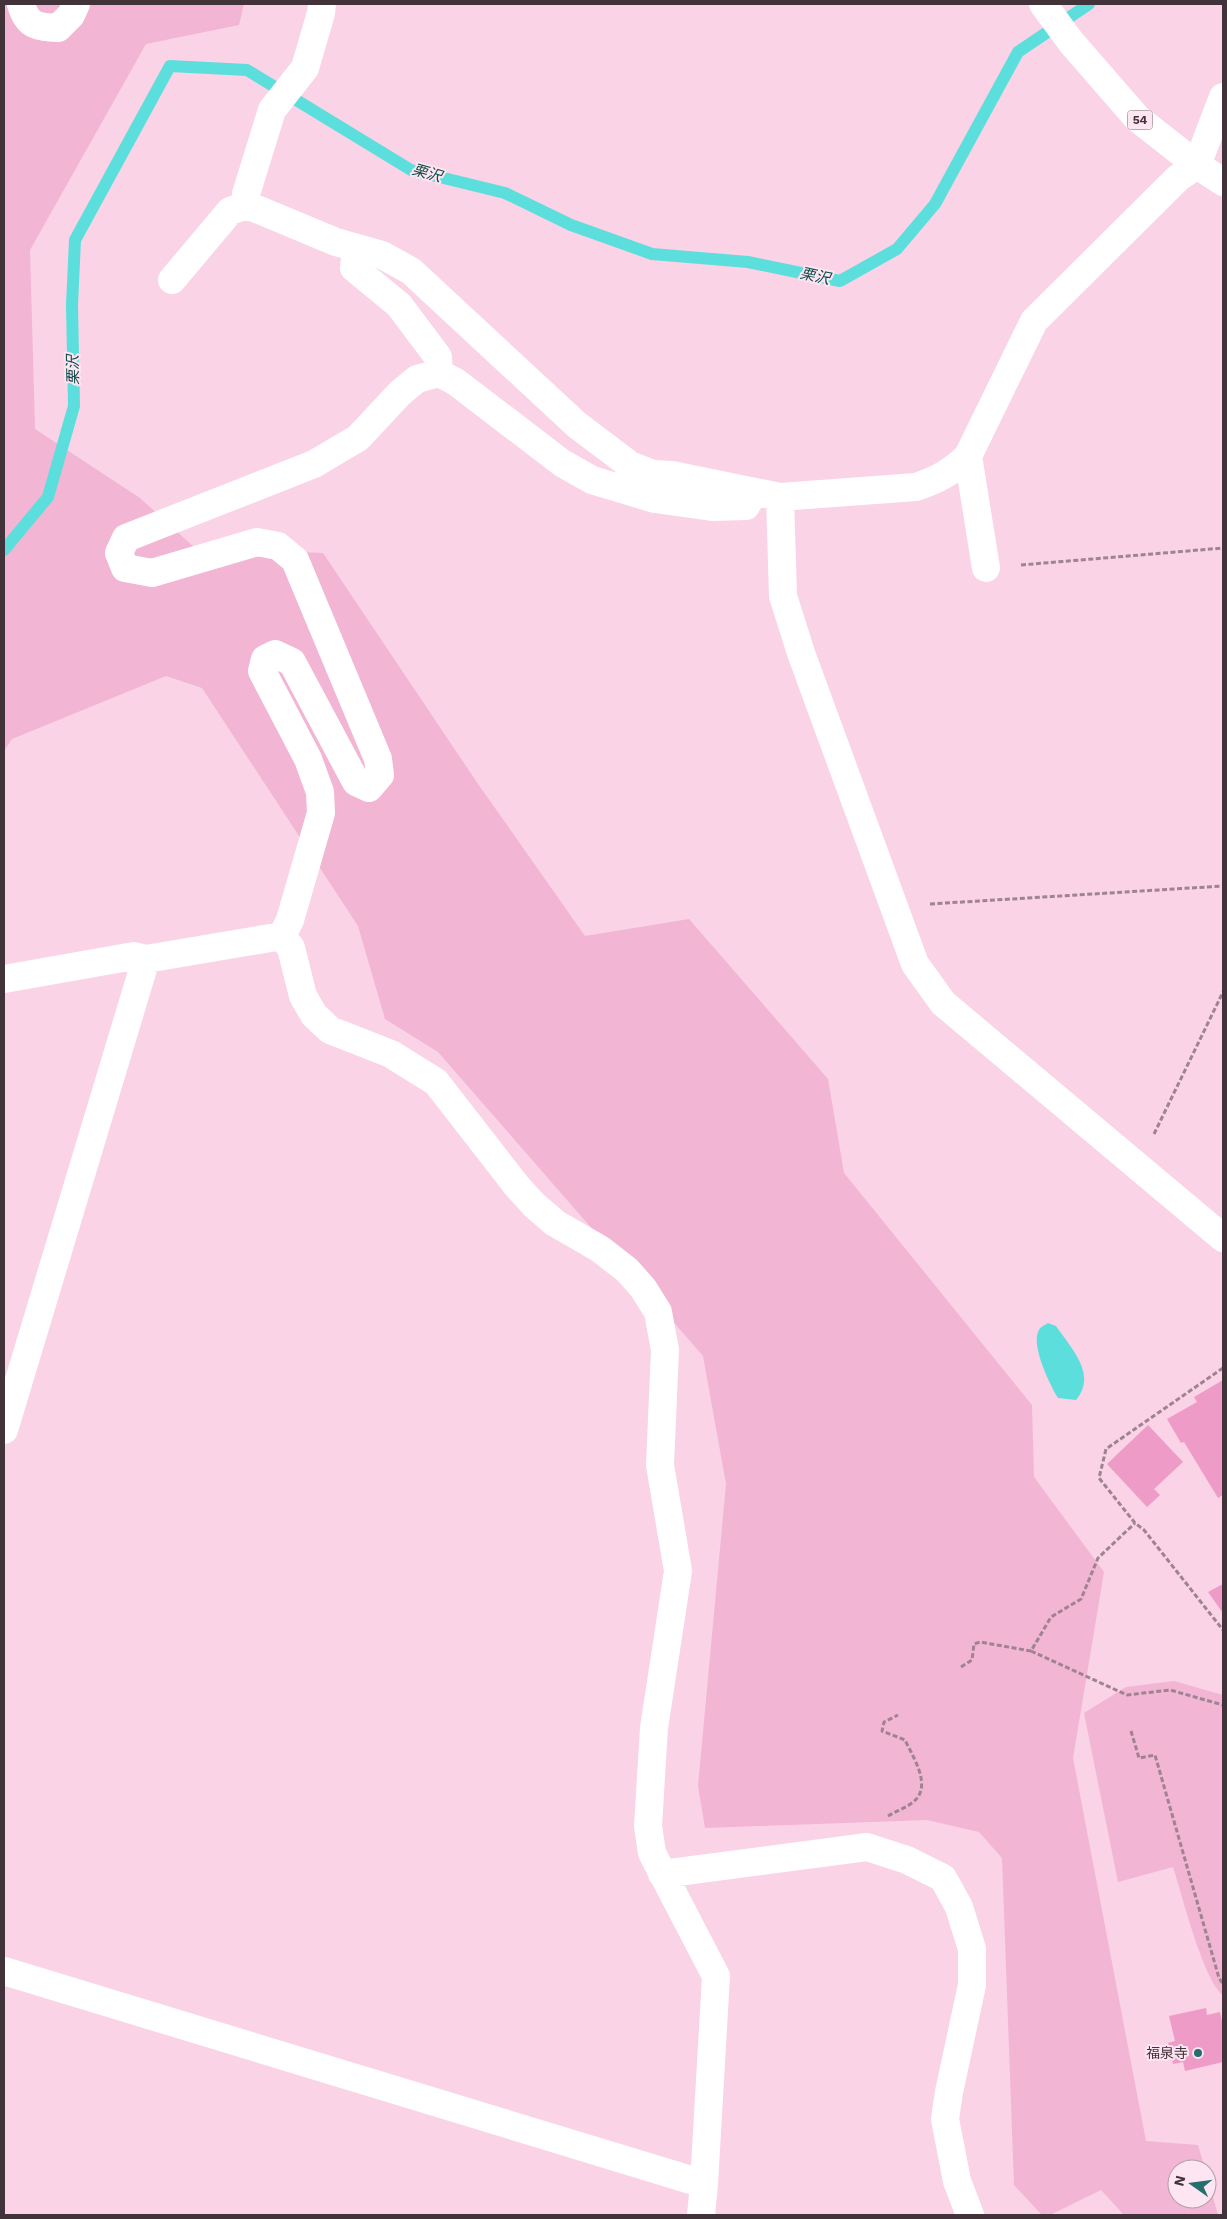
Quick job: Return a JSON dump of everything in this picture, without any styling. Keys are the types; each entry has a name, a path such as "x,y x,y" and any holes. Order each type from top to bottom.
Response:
{"street":[{"path":"21,4 24,16 38,27 58,28 71,15 76,4"},
{"path":"247,205 246,194 272,110 305,68 322,12 322,4"},
{"name":"54","path":"1042,4 1070,42 1137,118 1197,165 1223,182"},
{"path":"172,280 230,211 247,205 336,242 382,255 411,272 577,425 630,465 653,474 672,475 780,497 916,487 933,482 952,471 968,456 1034,321 1178,178 1197,165 1223,97"},
{"path":"356,248 354,268 399,306 438,357 439,373"},
{"path":"282,936 290,920 322,813 320,792 308,759 262,671 265,659 276,654 292,662 356,782 369,788 380,776 378,759 295,560 278,546 257,542 152,573 125,568 119,553 126,538 314,464 358,438 400,393 417,379 439,373 456,382 562,463 592,480 655,499 712,507 746,506 754,492"},
{"path":"968,456 986,568"},
{"path":"780,497 783,596 801,653 915,964 943,1003 1223,1238"},
{"path":"4,979 134,956 146,959 282,936"},
{"path":"282,936 291,948 303,996 314,1015 330,1030 391,1054 436,1082 516,1185 534,1205 555,1222 600,1249 627,1270 643,1288 658,1312 665,1350 660,1465 678,1571 654,1728 648,1826 652,1853 716,1976 701,2215"},
{"path":"4,1430 146,959"},
{"path":"662,1874 867,1847 907,1860 943,1878 958,1907 972,1949 972,1984 949,2092 946,2119 958,2181 970,2215"},
{"path":"4,1971 704,2184"}],"path":[{"path":"986,568 1223,548"},
{"path":"894,906 1223,886"},
{"path":"1138,1166 1223,992"},
{"path":"1223,1368 1106,1448 1099,1478 1135,1523 1144,1530 1223,1630"},
{"path":"1031,1651 1051,1618 1081,1599 1098,1558 1135,1523"},
{"path":"961,1667 972,1660 974,1644 980,1642 1031,1651 1127,1695 1170,1690 1223,1704"},
{"path":"882,1819 914,1802 921,1789 921,1777 905,1740 882,1731 884,1722 898,1715"},
{"path":"1131,1730 1139,1758 1155,1755 1219,1978 1223,1984"}],"shaded area":[{"path":"4,4 244,4 239,25 146,44 30,250 35,429 140,498 195,548 323,553 476,781 585,936 689,919 828,1079 844,1173 1032,1405 1034,1477 1104,1572 1073,1758 1146,2141 1198,2145 1202,2159 1167,2159 1167,2209 1216,2209 1218,2215 1124,2215 1101,2190 1050,2215 1042,2215 1014,2185 1002,1858 979,1832 927,1820 705,1828 698,1786 726,1484 703,1356 438,1052 385,1019 358,926 202,688 166,676 12,739 4,751"},
{"path":"1174,1681 1223,1695 1223,1995 1215,1986 1201,1955 1173,1867 1118,1882 1084,1713 1126,1687"}],"water":[{"path":"1048,1323 1056,1326 1080,1362 1084,1381 1082,1391 1076,1400 1058,1398 1042,1364 1037,1345 1037,1336 1041,1327"}],"building":[{"path":"1223,1380 1223,1495 1218,1498 1184,1442 1181,1443 1167,1419 1197,1402 1194,1397"},
{"path":"1148,1425 1183,1462 1154,1489 1160,1495 1147,1507 1107,1464"},
{"path":"1223,1584 1223,1613 1208,1592"},
{"path":"1206,2008 1207,2015 1220,2012 1223,2026 1223,2062 1185,2071 1183,2062 1173,2064 1168,2043 1175,2041 1169,2016"}],"waterway":[{"name":"栗沢","path":"4,550 48,497 74,406 72,305 75,240 170,66 247,70 411,170 505,193 571,225 652,254 748,262 840,281 897,249 935,204 1018,52 1089,4"}],"place":[{"name":"福泉寺","path":"1198,2053"}]}
